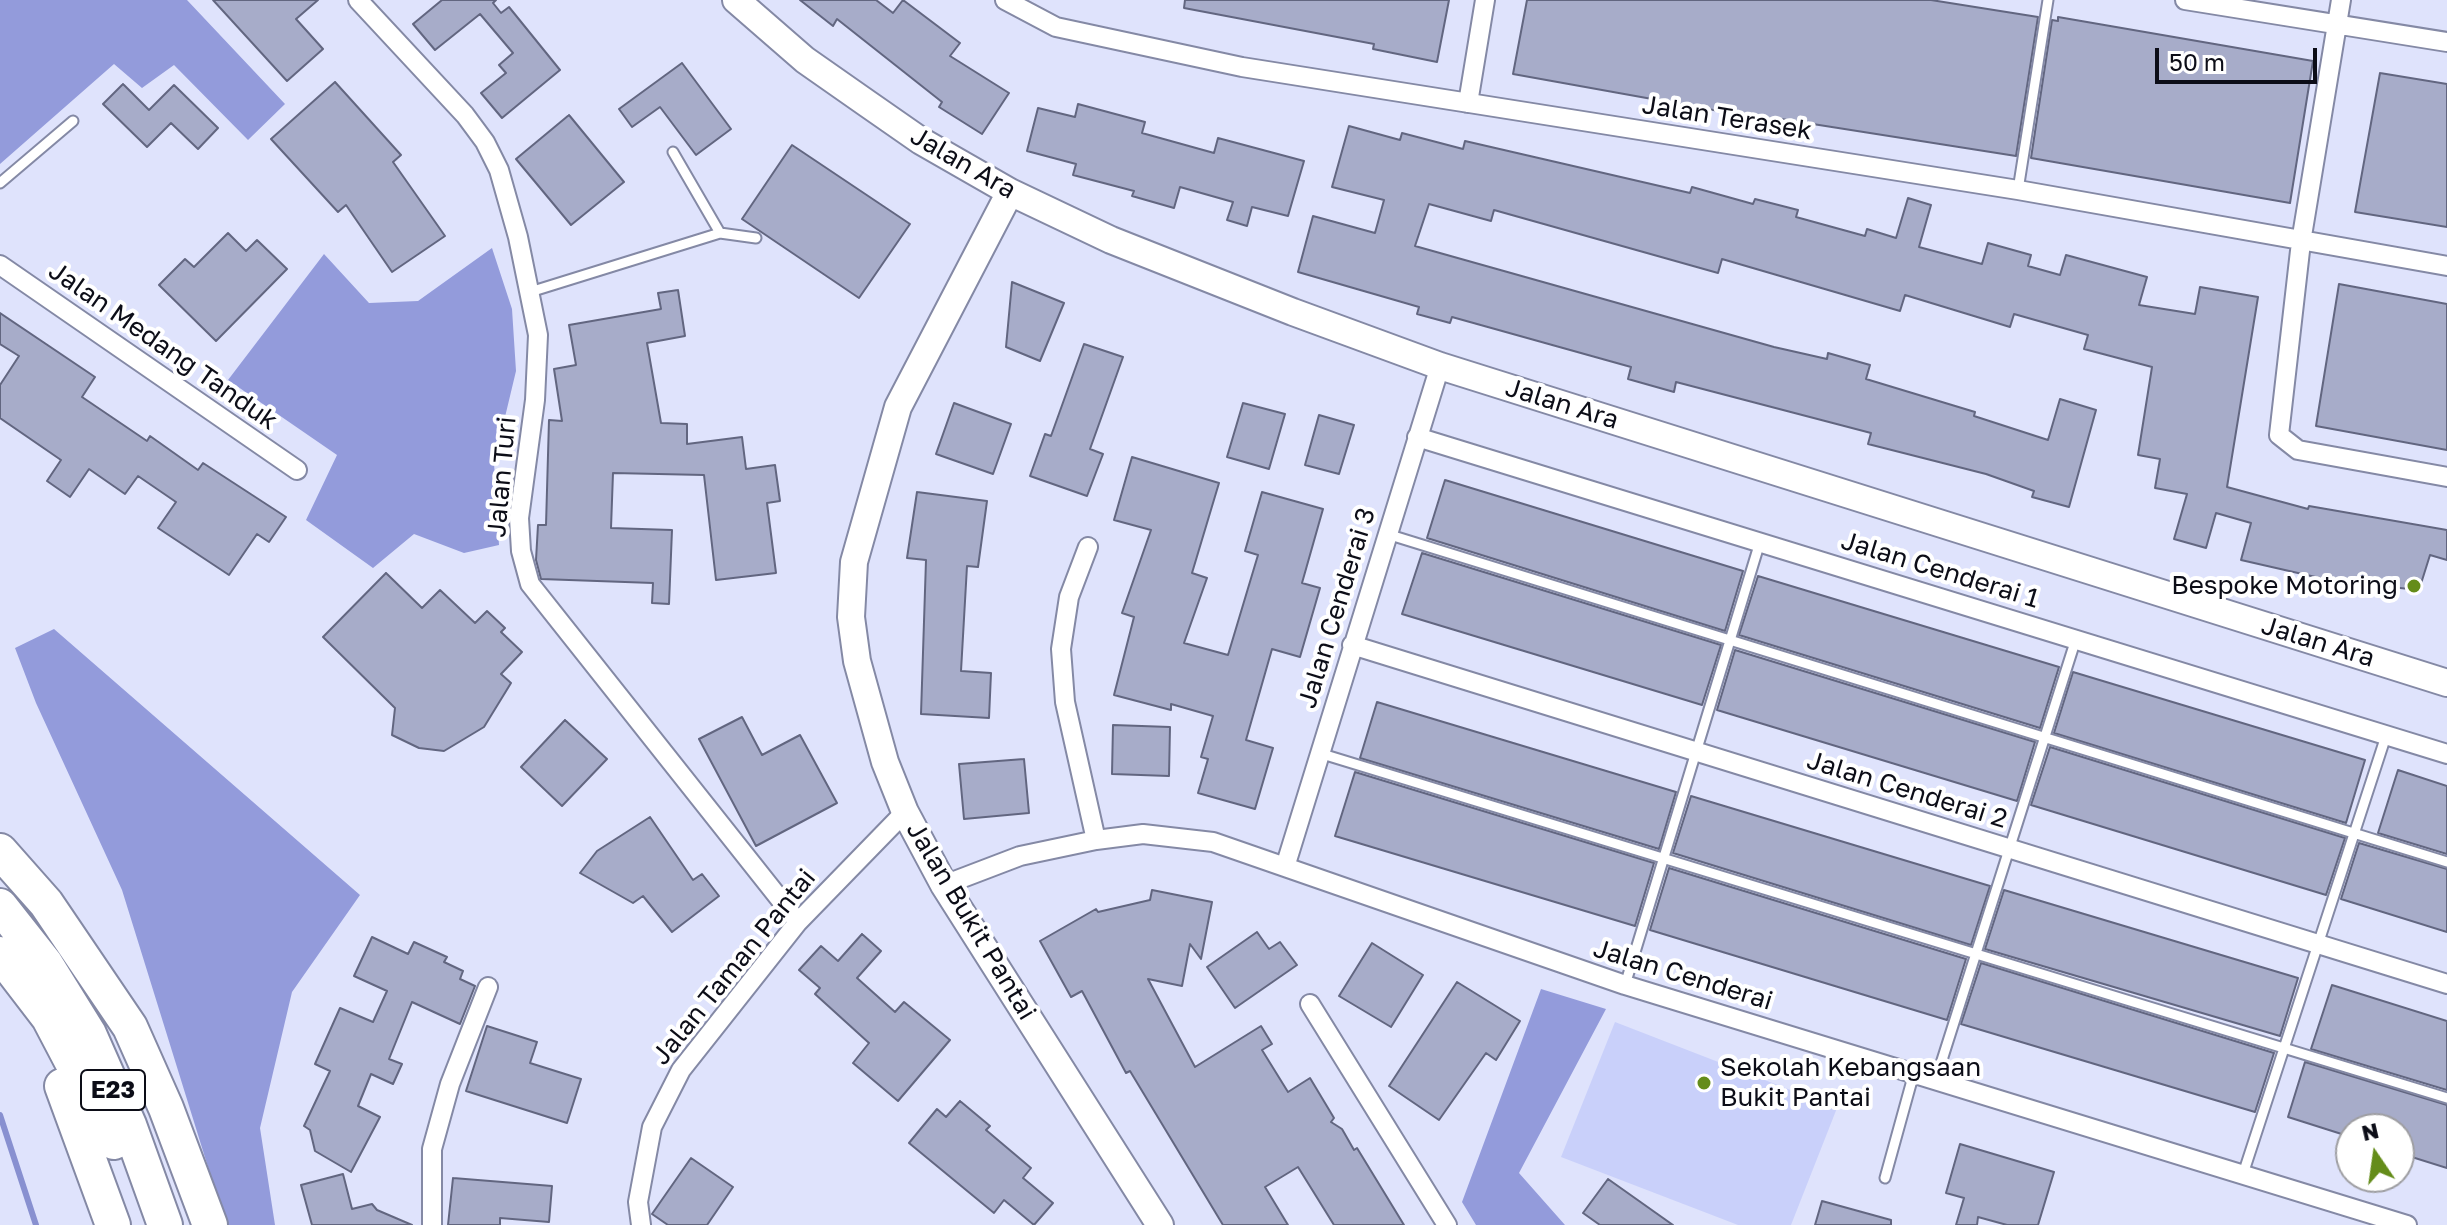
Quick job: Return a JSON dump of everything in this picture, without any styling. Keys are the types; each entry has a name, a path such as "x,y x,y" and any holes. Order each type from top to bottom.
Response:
{"highway":[{"name":"E23","path":"0,851 46,903 130,1027 166,1108 210,1225"},
{"name":"E23","path":"0,906 45,963 89,1034 129,1125 165,1225"},
{"name":"E23","path":"0,954 49,1018 121,1155 143,1225"},
{"name":"E23","path":"0,965 41,1034 92,1160 113,1225"}],"street":[{"name":"Jalan Turi","path":"358,0 465,115 485,142 499,170 538,335 535,400 519,518 521,551 530,584 798,922"},
{"name":"Jalan Ara","path":"736,0 805,60 921,141 1010,192 1111,240 1440,366 2447,683"},
{"name":"Jalan Terasek","path":"1005,0 1056,27 1242,67 2018,190 2447,266"},
{"path":"1468,103 1485,0"},
{"path":"2185,0 2447,42"},
{"path":"2341,0 2301,242 2279,435 2298,450 2447,477"},
{"name":"Jalan Bukit Pantai","path":"1010,192 898,407 854,562 851,617 857,661 868,710 905,812 944,885 1160,1225"},
{"name":"Jalan Medang Tanduk","path":"0,265 297,470"},
{"name":"Jalan Cenderai 3","path":"1285,867 1440,366"},
{"name":"Jalan Cenderai 1","path":"1417,437 2447,754"},
{"path":"1088,547 1069,597 1061,649 1067,715 1096,840"},
{"name":"Jalan Cenderai 2","path":"1352,645 2447,984"},
{"name":"Jalan Taman Pantai","path":"641,1225 638,1202 642,1170 652,1127 669,1089 798,922 905,812"},
{"name":"Jalan Cenderai","path":"944,885 1020,856 1096,840 1143,834 1213,842 1625,985 2407,1225"},
{"path":"432,1225 432,1149 450,1084 488,987"},
{"path":"1310,1004 1447,1225"}],"lane":[{"path":"2018,190 2048,0"},
{"path":"0,183 73,121"},
{"path":"673,152 720,233"},
{"path":"530,292 720,233 756,238"},
{"path":"1387,534 2447,862"},
{"path":"1625,985 1760,542"},
{"path":"1936,1079 2076,639"},
{"path":"2243,1174 2386,736"},
{"path":"1319,753 2447,1098"},
{"path":"1885,1178 1915,1073"}],"shaded area":[{"path":"0,0 187,0 285,104 248,140 174,65 142,88 114,64 0,164"},
{"path":"492,248 512,309 516,371 494,463 499,545 464,553 414,534 373,568 306,520 337,455 228,380 324,254 369,303 418,301"},
{"path":"54,629 360,895 292,992 260,1128 275,1225 226,1225 122,890 36,703 15,648"},
{"path":"1541,989 1606,1009 1519,1173 1565,1225 1476,1225 1462,1202"},
{"path":"1615,1022 1837,1108 1791,1225 1738,1225 1561,1157"}],"building":[{"path":"213,0 318,0 296,19 323,49 287,81"},
{"path":"442,0 496,0 493,3 501,13 509,7 560,70 502,118 481,93 506,73 499,65 513,53 480,14 435,50 413,24"},
{"path":"800,0 876,0 893,13 903,0 960,43 950,56 1009,93 982,134 939,107 942,102 837,19 833,26"},
{"path":"1185,0 1449,0 1437,62 1373,49 1374,44 1184,8"},
{"path":"1527,0 1931,0 2038,17 2016,156 1781,119 1780,122 1513,74"},
{"path":"2058,17 2313,61 2290,203 2031,158 2052,20 2058,21"},
{"path":"682,63 731,129 696,155 660,107 632,127 619,109"},
{"path":"2380,73 2447,84 2447,227 2355,212"},
{"path":"335,82 401,155 393,162 445,236 392,272 346,205 338,212 271,139"},
{"path":"123,84 149,110 174,85 218,128 198,149 171,123 147,147 103,104"},
{"path":"1078,104 1145,122 1142,133 1214,153 1218,138 1304,161 1288,216 1252,207 1247,226 1227,220 1233,202 1180,187 1174,208 1132,196 1134,191 1073,175 1076,164 1027,151 1038,108 1075,117"},
{"path":"569,115 624,182 571,225 516,159"},
{"path":"1349,126 1400,140 1402,133 1463,149 1465,141 1690,193 1692,187 1753,204 1755,199 1798,210 1796,217 1865,236 1867,229 1896,238 1908,198 1931,205 1919,247 1982,264 1988,243 2031,255 2028,266 2060,275 2066,255 2147,277 2139,305 2195,314 2200,287 2258,297 2227,487 2308,509 2309,506 2447,530 2447,560 2430,555 2419,590 2333,581 2241,560 2251,523 2216,513 2206,548 2174,539 2187,494 2155,488 2160,459 2138,455 2152,367 2084,349 2088,335 2014,314 2010,327 1905,295 1900,311 1722,259 1718,273 1494,210 1491,221 1429,204 1415,246 1774,347 1827,359 1828,353 1870,365 1866,379 1975,412 1974,416 2048,440 2060,399 2096,410 2069,507 2032,497 2034,491 1986,474 1868,444 1871,433 1676,382 1674,392 1628,379 1631,367 1452,317 1450,323 1417,314 1419,307 1298,272 1313,216 1375,233 1384,200 1332,187"},
{"path":"792,145 910,224 859,298 742,219"},
{"path":"228,233 246,251 257,240 287,269 216,341 159,285 185,259 194,267"},
{"path":"1012,282 1064,303 1040,361 1006,347"},
{"path":"2339,284 2447,304 2447,450 2316,426"},
{"path":"678,290 685,336 647,343 661,423 687,424 687,444 742,437 746,469 775,465 780,501 767,503 776,573 716,580 704,475 613,473 611,528 672,530 669,604 652,603 653,583 541,579 536,560 538,525 546,525 549,420 562,421 554,369 576,365 569,325 661,309 658,293"},
{"path":"0,313 95,377 82,397 147,441 150,436 198,470 203,463 286,517 269,542 257,534 229,575 158,528 176,502 138,476 125,494 89,469 70,497 47,481 61,460 0,418 0,385 19,356 0,344"},
{"path":"1084,344 1123,357 1090,449 1103,454 1087,496 1030,476 1045,434 1051,436"},
{"path":"954,403 1011,424 993,474 936,454"},
{"path":"1243,403 1285,414 1269,469 1227,457"},
{"path":"1319,415 1354,425 1339,474 1305,465"},
{"path":"1132,457 1219,483 1192,573 1207,578 1184,643 1228,655 1258,555 1245,551 1262,492 1323,509 1302,583 1320,588 1300,657 1272,649 1246,740 1273,748 1255,809 1198,793 1208,759 1201,757 1213,716 1171,704 1171,710 1114,695 1134,617 1122,613 1151,530 1114,520"},
{"path":"1445,480 1743,571 1725,631 1427,538"},
{"path":"917,492 987,501 978,567 967,566 961,671 991,673 989,718 921,714 926,560 907,558"},
{"path":"1422,553 1721,645 1702,705 1402,614"},
{"path":"386,573 422,608 440,590 475,623 487,611 505,628 501,632 522,652 501,674 511,683 484,727 444,751 419,748 392,735 395,708 323,637"},
{"path":"1758,576 2059,667 2040,728 1739,635"},
{"path":"1735,650 2035,742 2017,801 1717,710"},
{"path":"2073,672 2365,760 2346,823 2054,733"},
{"path":"1377,702 1676,792 1659,849 1360,758"},
{"path":"742,717 762,755 800,735 837,803 756,846 699,739"},
{"path":"565,720 607,759 562,806 521,767"},
{"path":"1113,725 1170,727 1169,776 1112,774"},
{"path":"2050,747 2345,838 2326,895 2031,805"},
{"path":"1024,759 1029,813 964,819 959,764"},
{"path":"2398,770 2447,786 2447,854 2378,833"},
{"path":"1355,772 1654,863 1635,926 1335,836"},
{"path":"1691,796 1990,886 1971,945 1673,853"},
{"path":"650,817 693,880 702,874 719,896 672,932 643,896 633,903 580,873 597,851"},
{"path":"2359,843 2447,869 2447,932 2341,899"},
{"path":"1669,868 1966,959 1947,1020 1650,930"},
{"path":"1152,890 1212,902 1201,959 1190,944 1182,986 1148,979 1195,1067 1261,1026 1272,1044 1262,1050 1288,1092 1310,1078 1334,1118 1331,1122 1342,1129 1354,1150 1357,1148 1404,1225 1334,1225 1298,1167 1265,1187 1288,1225 1223,1225 1130,1071 1126,1073 1082,991 1071,997 1040,941 1096,909 1098,912 1150,900"},
{"path":"2004,890 2298,978 2280,1036 1985,949"},
{"path":"1257,932 1269,949 1280,942 1297,965 1235,1008 1207,967"},
{"path":"862,934 881,951 857,978 895,1012 904,1002 950,1040 898,1101 853,1063 869,1043 815,994 820,988 799,970 821,946 838,961"},
{"path":"372,937 408,954 414,942 447,957 444,962 463,971 460,979 475,986 460,1024 412,1002 389,1059 402,1064 393,1084 371,1074 358,1106 380,1117 351,1172 315,1151 310,1130 304,1126 330,1071 315,1064 340,1008 373,1022 387,991 354,976"},
{"path":"1372,943 1423,975 1391,1027 1339,996"},
{"path":"1981,963 2274,1053 2255,1112 1961,1024"},
{"path":"1457,982 1520,1021 1496,1060 1486,1053 1439,1120 1389,1086"},
{"path":"2332,985 2447,1021 2447,1090 2311,1049"},
{"path":"487,1026 537,1042 530,1063 581,1079 567,1123 466,1091"},
{"path":"2305,1062 2447,1105 2447,1168 2415,1158 2415,1113 2335,1113 2335,1132 2288,1117"},
{"path":"960,1101 990,1126 986,1130 1031,1168 1023,1178 1053,1203 1034,1225 1004,1200 994,1213 909,1143 937,1109 946,1117"},
{"path":"1960,1144 2054,1172 2038,1225 2007,1225 1978,1217 1977,1225 1956,1225 1964,1198 1946,1193"},
{"path":"691,1158 733,1187 707,1225 668,1225 652,1214"},
{"path":"343,1174 352,1209 372,1204 377,1210 412,1225 312,1225 301,1185"},
{"path":"453,1178 552,1186 549,1222 500,1218 500,1225 448,1225"},
{"path":"1608,1179 1673,1225 1600,1225 1583,1213"},
{"path":"1822,1201 1891,1220 1891,1225 1815,1225"}],"waterway":[{"path":"0,1115 36,1225"}],"place":[{"name":"Bespoke Motoring","path":"2414,586"},
{"name":"Sekolah Kebangsaan Bukit Pantai","path":"1704,1083"}]}
